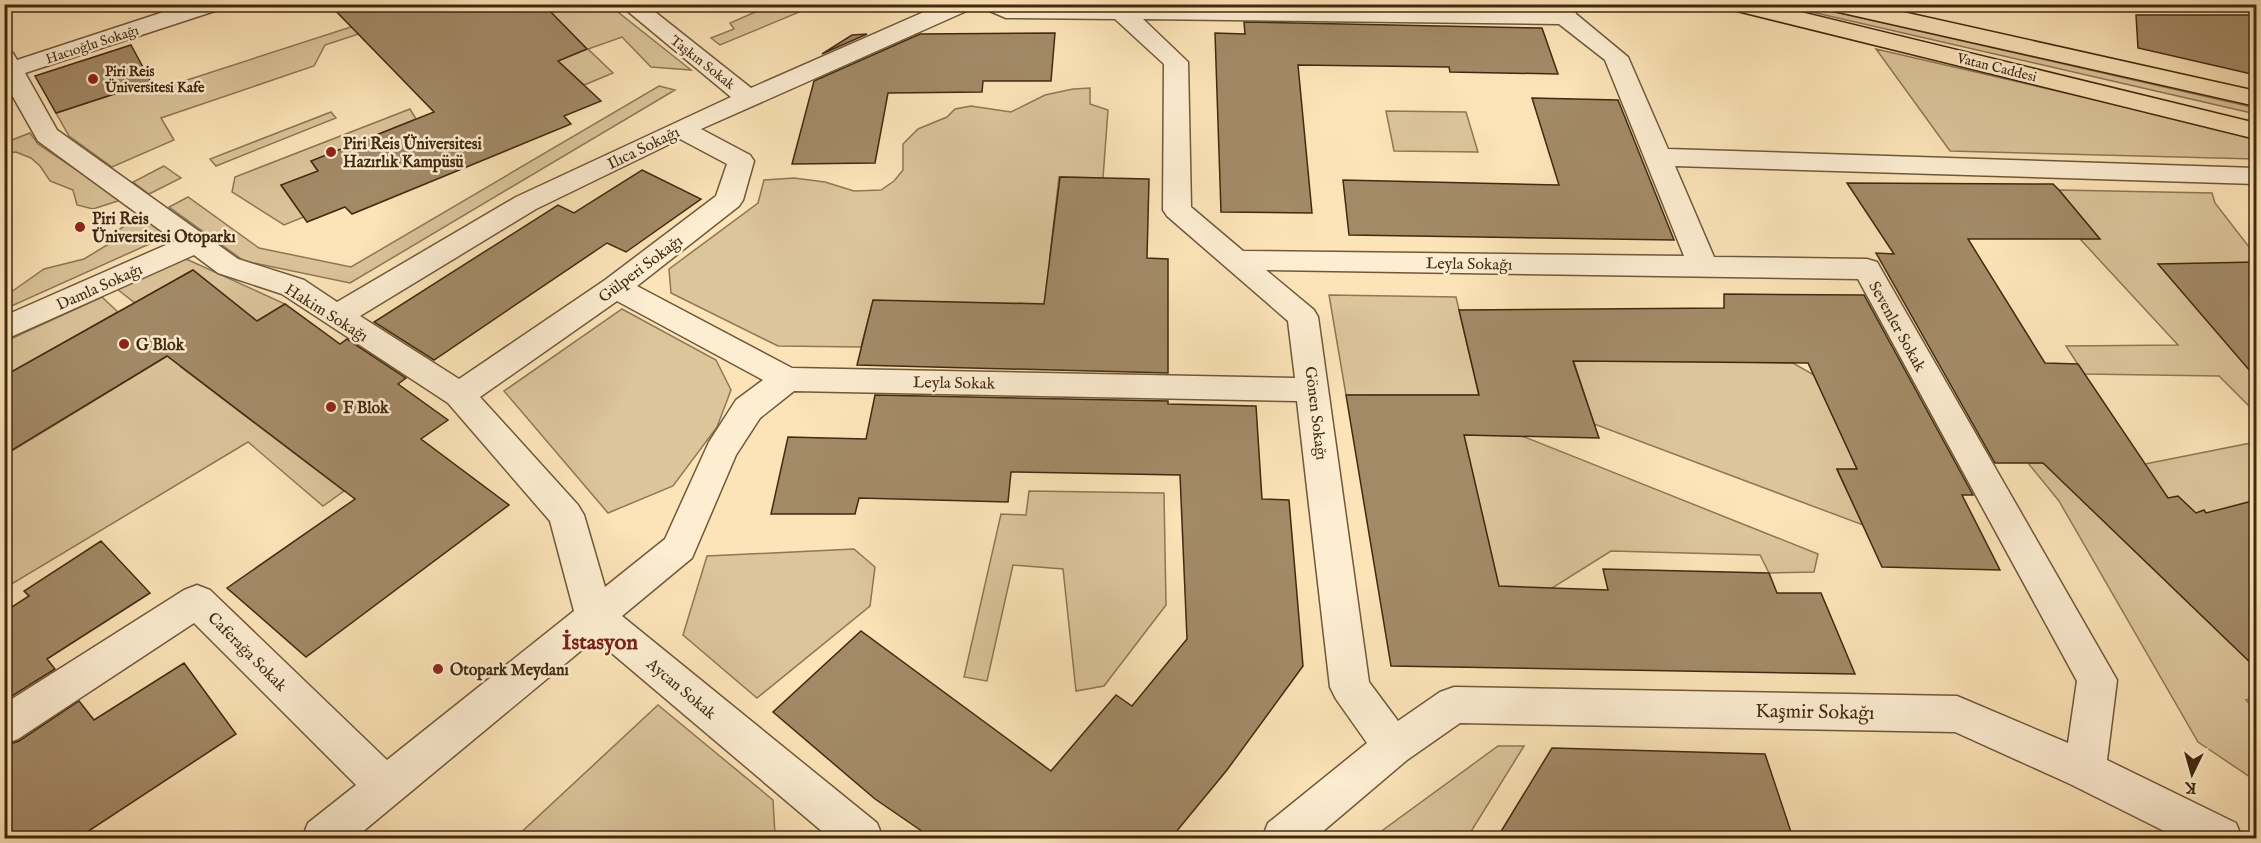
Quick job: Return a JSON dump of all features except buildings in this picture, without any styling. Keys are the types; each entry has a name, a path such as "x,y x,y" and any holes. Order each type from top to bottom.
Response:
{"main road":[{"name":"Vatan Caddesi","path":"1737,4 2256,131"},
{"name":"Vatan Caddesi","path":"1840,5 2256,99"}],"street":[{"name":"Hacıoğlu Sokağı","path":"6,67 213,4"},
{"name":"Taşkın Sokak","path":"630,4 748,98"},
{"name":"Ilıca Sokağı","path":"336,316 526,203 748,98 963,4"},
{"path":"993,4 1006,11 1121,8 1563,11 1616,57 1703,266"},
{"name":"Gönen Sokağı","path":"1121,8 1176,62 1177,210 1303,317 1350,687 1394,747"},
{"name":"Hakim Sokağı","path":"6,67 47,135 194,244 228,266 293,287 459,395"},
{"name":"Gülperi Sokağı","path":"459,395 616,287 729,200 741,161 680,129"},
{"path":"1659,157 2256,176"},
{"name":"Damla Sokağı","path":"4,329 194,244"},
{"name":"Leyla Sokağı","path":"1235,260 1703,266"},
{"name":"Sevenler Sokak","path":"1703,266 1867,269 2097,680 2085,770"},
{"name":"Leyla Sokak","path":"616,287 787,379 1314,390"},
{"path":"323,838 679,548 722,451 748,409 787,379"},
{"path":"459,395 566,515 594,615"},
{"name":"Caferağa Sokak","path":"4,726 197,602 385,786"},
{"name":"Aycan Sokak","path":"594,615 862,838"},
{"name":"Kaşmir Sokağı","path":"1394,747 1454,705 1957,714 2085,770 2221,838"},
{"path":"1283,838 1394,747"}],"shaded area":[{"path":"419,5 446,5 325,45 314,66 161,118 174,140 112,167 69,136 56,113 151,82 156,90"},
{"path":"543,5 609,5 691,70 651,67 622,37 588,49 613,73 584,85 558,61 587,49"},
{"path":"768,5 804,5 809,8 720,45 711,38 734,29 730,23"},
{"path":"1781,5 1805,5 2256,108 2256,114"},
{"path":"1876,49 2256,137 2255,159 1950,151"},
{"path":"659,86 675,90 350,283 244,261 169,207 188,197 259,248 351,267"},
{"path":"1090,88 1090,104 1108,110 1103,178 1059,177 1050,255 1056,304 873,301 861,347 778,346 671,293 669,269 758,203 764,180 794,178 825,182 854,191 881,190 894,181 903,170 903,144 918,129 947,117 955,109 971,106 1011,112 1045,95"},
{"path":"410,109 416,119 311,161 318,171 281,185 304,217 284,225 232,192 235,177"},
{"path":"1386,111 1466,112 1478,152 1394,151"},
{"path":"331,112 336,118 216,166 210,159"},
{"path":"30,133 38,144 121,200 93,209 77,205 73,190 50,181 40,166 31,158 16,152 5,153 4,143"},
{"path":"164,166 181,178 149,194 133,182"},
{"path":"2059,190 2212,193 2215,203 2256,256 2256,413 2219,376 2084,374 2066,346 2178,345 2080,239 2099,238"},
{"path":"145,217 167,236 5,309 4,297 44,269 84,259 112,242 115,232"},
{"path":"184,258 285,304 181,367 344,491 323,506 248,442 5,588 5,455 243,310 193,270 135,303 117,289"},
{"path":"1329,295 1456,297 1479,395 1346,395"},
{"path":"102,297 118,312 5,376 4,342"},
{"path":"622,309 716,360 731,390 717,427 673,486 608,513 504,391"},
{"path":"1573,359 1793,363 1814,375 1857,469 1837,470 1863,525 1594,424"},
{"path":"1462,434 1522,436 1818,554 1814,572 1769,573 1760,555 1611,551 1506,617"},
{"path":"2256,442 2256,697 2246,700 2256,711 2256,781 2198,742 2059,501 2028,463 2145,464"},
{"path":"1029,491 1164,493 1166,605 1104,686 1076,691 1063,569 1013,565 987,681 964,677 1001,514 1026,515"},
{"path":"854,549 875,567 870,606 757,698 683,635 707,556"},
{"path":"658,705 773,800 775,835 780,838 515,838"},
{"path":"1498,746 1524,746 1467,838 1372,838"}],"place":[{"name":"Piri Reis Üniversitesi Kafe","path":"93,79"},
{"name":"Piri Reis Üniversitesi Hazırlık Kampüsü","path":"331,152"},
{"name":"Piri Reis Üniversitesi Otoparkı","path":"80,227"},
{"name":"G Blok","path":"124,344"},
{"name":"F Blok","path":"331,407"},
{"name":"Otopark Meydanı","path":"438,669"}],"district":[{"name":"İstasyon","path":"600,641"}]}
